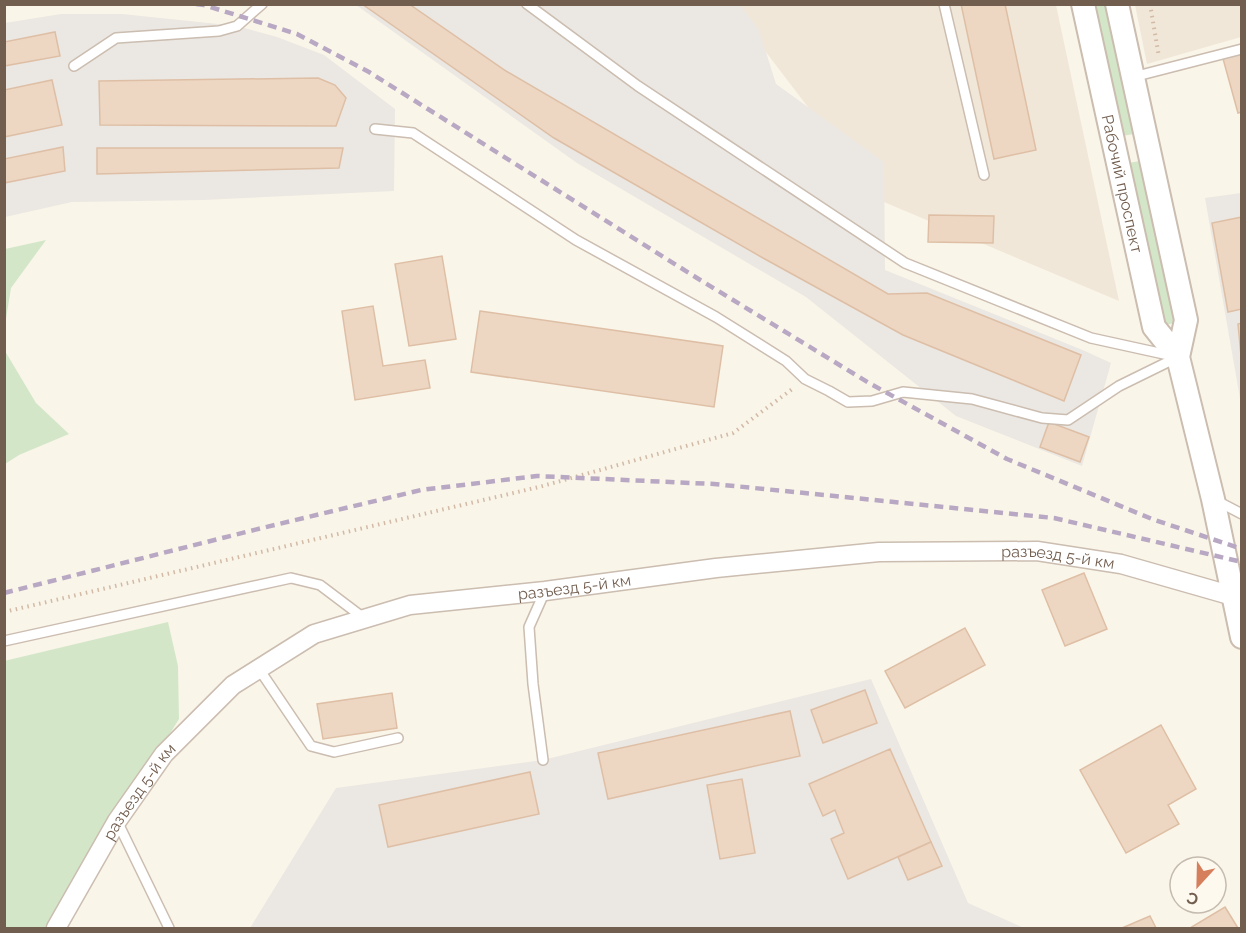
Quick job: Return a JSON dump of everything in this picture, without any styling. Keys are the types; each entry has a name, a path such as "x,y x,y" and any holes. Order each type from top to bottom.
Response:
{"street":[{"name":"Рабочий проспект","path":"1083,4 1154,327 1178,357 1213,499 1242,637"},
{"name":"Рабочий проспект","path":"1117,4 1186,320 1178,357"},
{"name":"разъезд 5-й км","path":"56,928 117,821 164,754 233,685 314,634 410,605 545,591 716,568 879,552 1037,551 1120,564 1233,596"}],"lane":[{"path":"74,66 116,38 219,31 237,26 262,4"},
{"path":"527,4 638,86 905,263 1091,338 1178,357"},
{"path":"944,4 984,175"},
{"path":"1132,78 1242,49"},
{"path":"375,129 413,133 422,138 576,240 726,323 786,362 805,379 848,402 872,401 903,392 972,399 1042,418 1068,420 1119,386 1178,357"},
{"path":"1213,499 1242,514"},
{"path":"4,641 291,578 320,585 365,619"},
{"path":"543,759 533,684 529,627 545,591"},
{"path":"259,669 310,746 334,752 398,738"},
{"path":"117,821 169,928"}],"path":[{"path":"1150,4 1161,70"},
{"path":"4,612 539,487 734,433 805,379"}],"shaded area":[{"path":"356,5 740,5 759,30 776,84 884,162 885,270 1111,363 1082,466 956,416 806,297 577,163"},
{"path":"730,5 1056,5 1119,301 879,200"},
{"path":"1135,5 1241,5 1241,37 1147,64"},
{"path":"61,14 122,14 237,26 277,37 324,55 395,109 394,191 203,200 72,202 5,217 5,23"},
{"path":"1241,193 1241,404 1205,198"},
{"path":"871,679 968,903 1024,928 250,928 336,788 543,760"}],"green space":[{"path":"1095,5 1108,5 1134,134 1122,136"},
{"path":"1140,161 1174,323 1163,326 1128,163"},
{"path":"46,240 11,288 5,325 5,249"},
{"path":"5,351 36,403 69,434 19,455 5,464"},
{"path":"168,622 178,666 179,719 49,928 5,928 4,661"}],"building":[{"path":"362,4 409,4 506,71 888,294 927,293 1081,355 1064,401 903,335 763,258 554,138"},
{"path":"961,4 1005,4 1036,150 994,159"},
{"path":"55,32 60,56 4,66 4,42"},
{"path":"1242,49 1242,112 1238,113 1222,55"},
{"path":"318,78 335,85 346,98 336,126 100,125 99,81"},
{"path":"52,80 62,125 4,137 4,90"},
{"path":"63,147 65,171 4,183 4,159"},
{"path":"97,148 343,148 339,168 97,174"},
{"path":"929,215 994,216 993,243 928,242"},
{"path":"1242,217 1242,309 1228,312 1212,223"},
{"path":"442,256 456,339 409,346 395,264"},
{"path":"373,306 383,366 425,360 430,388 355,400 342,311"},
{"path":"480,311 723,346 714,407 471,372"},
{"path":"1242,323 1242,366 1238,324"},
{"path":"1049,422 1089,437 1080,462 1040,447"},
{"path":"1084,573 1107,629 1065,646 1042,590"},
{"path":"965,628 985,665 905,708 885,671"},
{"path":"865,690 877,723 823,743 811,710"},
{"path":"392,693 397,728 323,739 317,704"},
{"path":"790,711 800,756 608,799 598,753"},
{"path":"1161,725 1196,789 1168,805 1179,824 1126,853 1080,770"},
{"path":"890,749 931,842 848,879 831,839 844,833 835,810 823,816 809,784"},
{"path":"530,772 539,814 388,847 379,805"},
{"path":"742,779 755,853 720,859 707,785"},
{"path":"931,842 942,866 908,880 898,857"},
{"path":"1228,912 1238,928 1190,928 1212,915 1228,915"},
{"path":"1150,916 1156,928 1122,928"}],"railway":[{"path":"196,4 297,34 369,72 869,383 1007,459 1152,519 1242,549"},
{"path":"4,593 421,490 537,476 714,484 1054,518 1242,562"}]}
